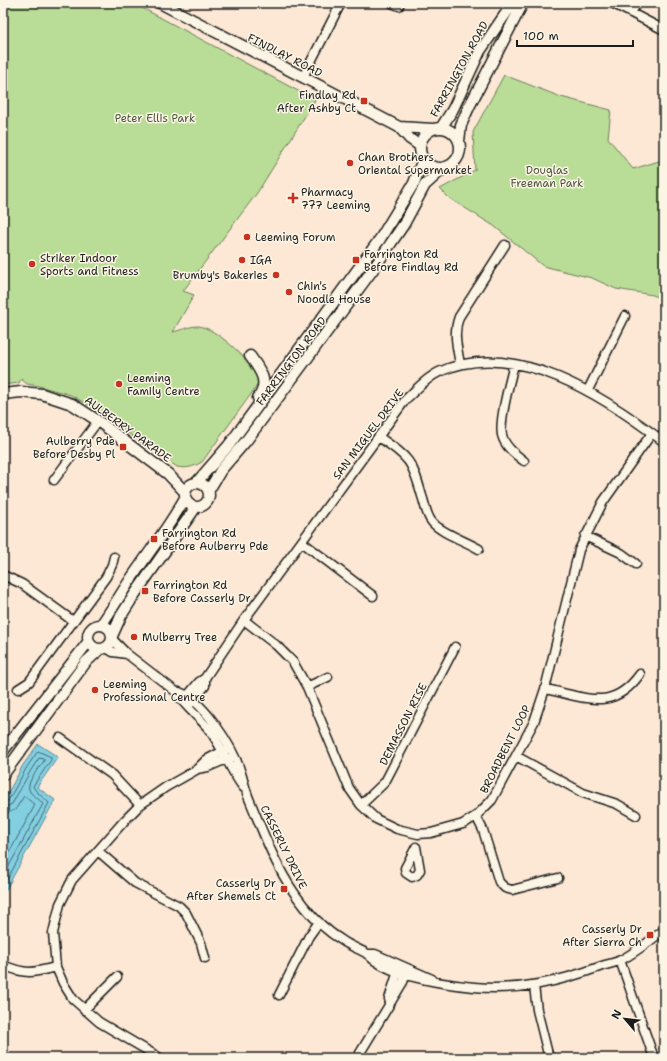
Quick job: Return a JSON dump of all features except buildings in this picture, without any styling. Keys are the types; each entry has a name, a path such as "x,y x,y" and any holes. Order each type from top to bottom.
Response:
{"main road":[{"name":"FINDLAY ROAD","path":"160,3 399,127 410,139 420,146"},
{"name":"FARRINGTON ROAD","path":"437,129 453,109 480,51 513,3"},
{"path":"459,141 452,132 437,129 424,136 420,146 423,159 433,167 445,167 456,160 460,148 459,141 461,125 523,3"},
{"name":"FINDLAY ROAD","path":"399,127 437,129"},
{"name":"FARRINGTON ROAD","path":"195,483 230,445 380,239 414,183 423,159"},
{"name":"FARRINGTON ROAD","path":"209,490 221,470 249,436 378,263 404,224 425,185 445,167"},
{"path":"230,445 233,433 261,394 264,386 261,370 250,356"},
{"name":"AULBERRY PARADE","path":"3,394 21,392 56,398 72,404 98,421 168,474 185,495"},
{"name":"AULBERRY PARADE","path":"168,474 195,483"},
{"path":"3,751 89,641 91,630 101,625 112,611 135,572 169,526 188,487 195,483 204,484 209,490 208,501 203,506 196,507 189,504 185,495"},
{"path":"3,775 86,662 103,648 112,637 131,599 196,507"},
{"path":"101,625 107,628 112,637"},
{"path":"89,641 94,647 103,648"}],"street":[{"path":"302,77 341,3"},
{"path":"612,3 664,30"},
{"path":"632,13 637,3"},
{"path":"460,364 455,334 459,317 505,245"},
{"path":"588,390 625,316"},
{"name":"SAN MIGUEL DRIVE","path":"188,701 205,686 205,678 244,620 406,399 422,384 438,373 460,364 477,362 514,364 552,374 588,390 664,442"},
{"path":"514,364 502,423 502,435 509,449 524,461"},
{"path":"54,480 98,421"},
{"name":"BROADBENT LOOP","path":"244,620 285,653 302,675 341,772 349,788 361,805 376,819 386,825 418,834 449,829 476,816 492,800 534,722 545,689 579,550 602,502 652,433"},
{"path":"379,437 404,455 415,471 428,515 432,522 440,528 479,549"},
{"path":"585,536 621,553 636,564"},
{"path":"302,542 373,596"},
{"path":"18,689 29,682 106,577 114,557"},
{"path":"3,575 22,584 73,622"},
{"name":"CASSERLY DRIVE","path":"112,637 127,654 188,701 216,727 230,758 241,773 244,789 288,883 304,907 319,922 343,941 367,954 374,960 407,972 427,975 435,980 482,988 534,986 553,983 620,960 664,930"},
{"name":"DEMASSON RISE","path":"361,805 385,782 455,647"},
{"name":"CASSERLY DRIVE","path":"103,648 113,652 127,654"},
{"path":"545,689 593,699 606,699 616,697 624,692 640,674"},
{"path":"307,686 328,677"},
{"path":"60,738 112,775 140,806"},
{"path":"160,1058 99,1022 84,1010 66,988 56,967 53,933 60,904 72,880 140,806 166,787 196,770 206,760 226,749"},
{"path":"516,756 583,793 617,804 636,815"},
{"path":"196,770 230,758"},
{"path":"476,816 483,830 499,882 504,888 512,890 558,878"},
{"path":"416,847 418,834"},
{"path":"98,851 135,882 179,906 186,913 201,943 205,958"},
{"path":"279,995 309,936 319,922"},
{"path":"620,960 654,1058"},
{"path":"3,965 26,973 33,973 56,967"},
{"path":"386,1009 399,969"},
{"path":"357,1058 368,1043 407,972"},
{"path":"84,1010 118,977"},
{"path":"534,986 537,1010 549,1058"}],"green space":[{"name":"Peter Ellis Park","path":"3,3 133,3 315,100 257,193 183,291 194,295 173,332 198,326 214,332 230,344 258,372 259,383 202,462 196,465 187,468 177,467 71,395 27,384 21,379 19,383 3,385"},
{"name":"Douglas Freeman Park","path":"504,75 561,97 611,110 608,138 633,169 659,161 664,165 664,301 653,295 616,289 592,278 543,266 494,226 449,198 440,189 475,170 473,132"}],"water":[{"path":"38,744 58,757 37,787 55,800 3,895 3,802 23,765"}],"place":[{"name":"Findlay Rd After Ashby Ct","path":"364,101"},
{"name":"Chan Brothers Oriental Supermarket","path":"350,163"},
{"name":"Pharmacy 777 Leeming","path":"293,198"},
{"name":"Leeming Forum","path":"247,237"},
{"name":"IGA","path":"242,260"},
{"name":"Farrington Rd Before Findlay Rd","path":"356,260"},
{"name":"Striker Indoor Sports and Fitness","path":"32,264"},
{"name":"Brumby's Bakeries","path":"276,275"},
{"name":"Chin's Noodle House","path":"289,292"},
{"name":"Leeming Family Centre","path":"119,384"},
{"name":"Aulberry Pde Before Desby Pl","path":"123,447"},
{"name":"Farrington Rd Before Aulberry Pde","path":"154,539"},
{"name":"Farrington Rd Before Casserly Dr","path":"145,591"},
{"name":"Mulberry Tree","path":"134,637"},
{"name":"Leeming Professional Centre","path":"95,690"},
{"name":"Casserly Dr After Shemels Ct","path":"284,889"},
{"name":"Casserly Dr After Sierra Ch","path":"650,935"}]}
